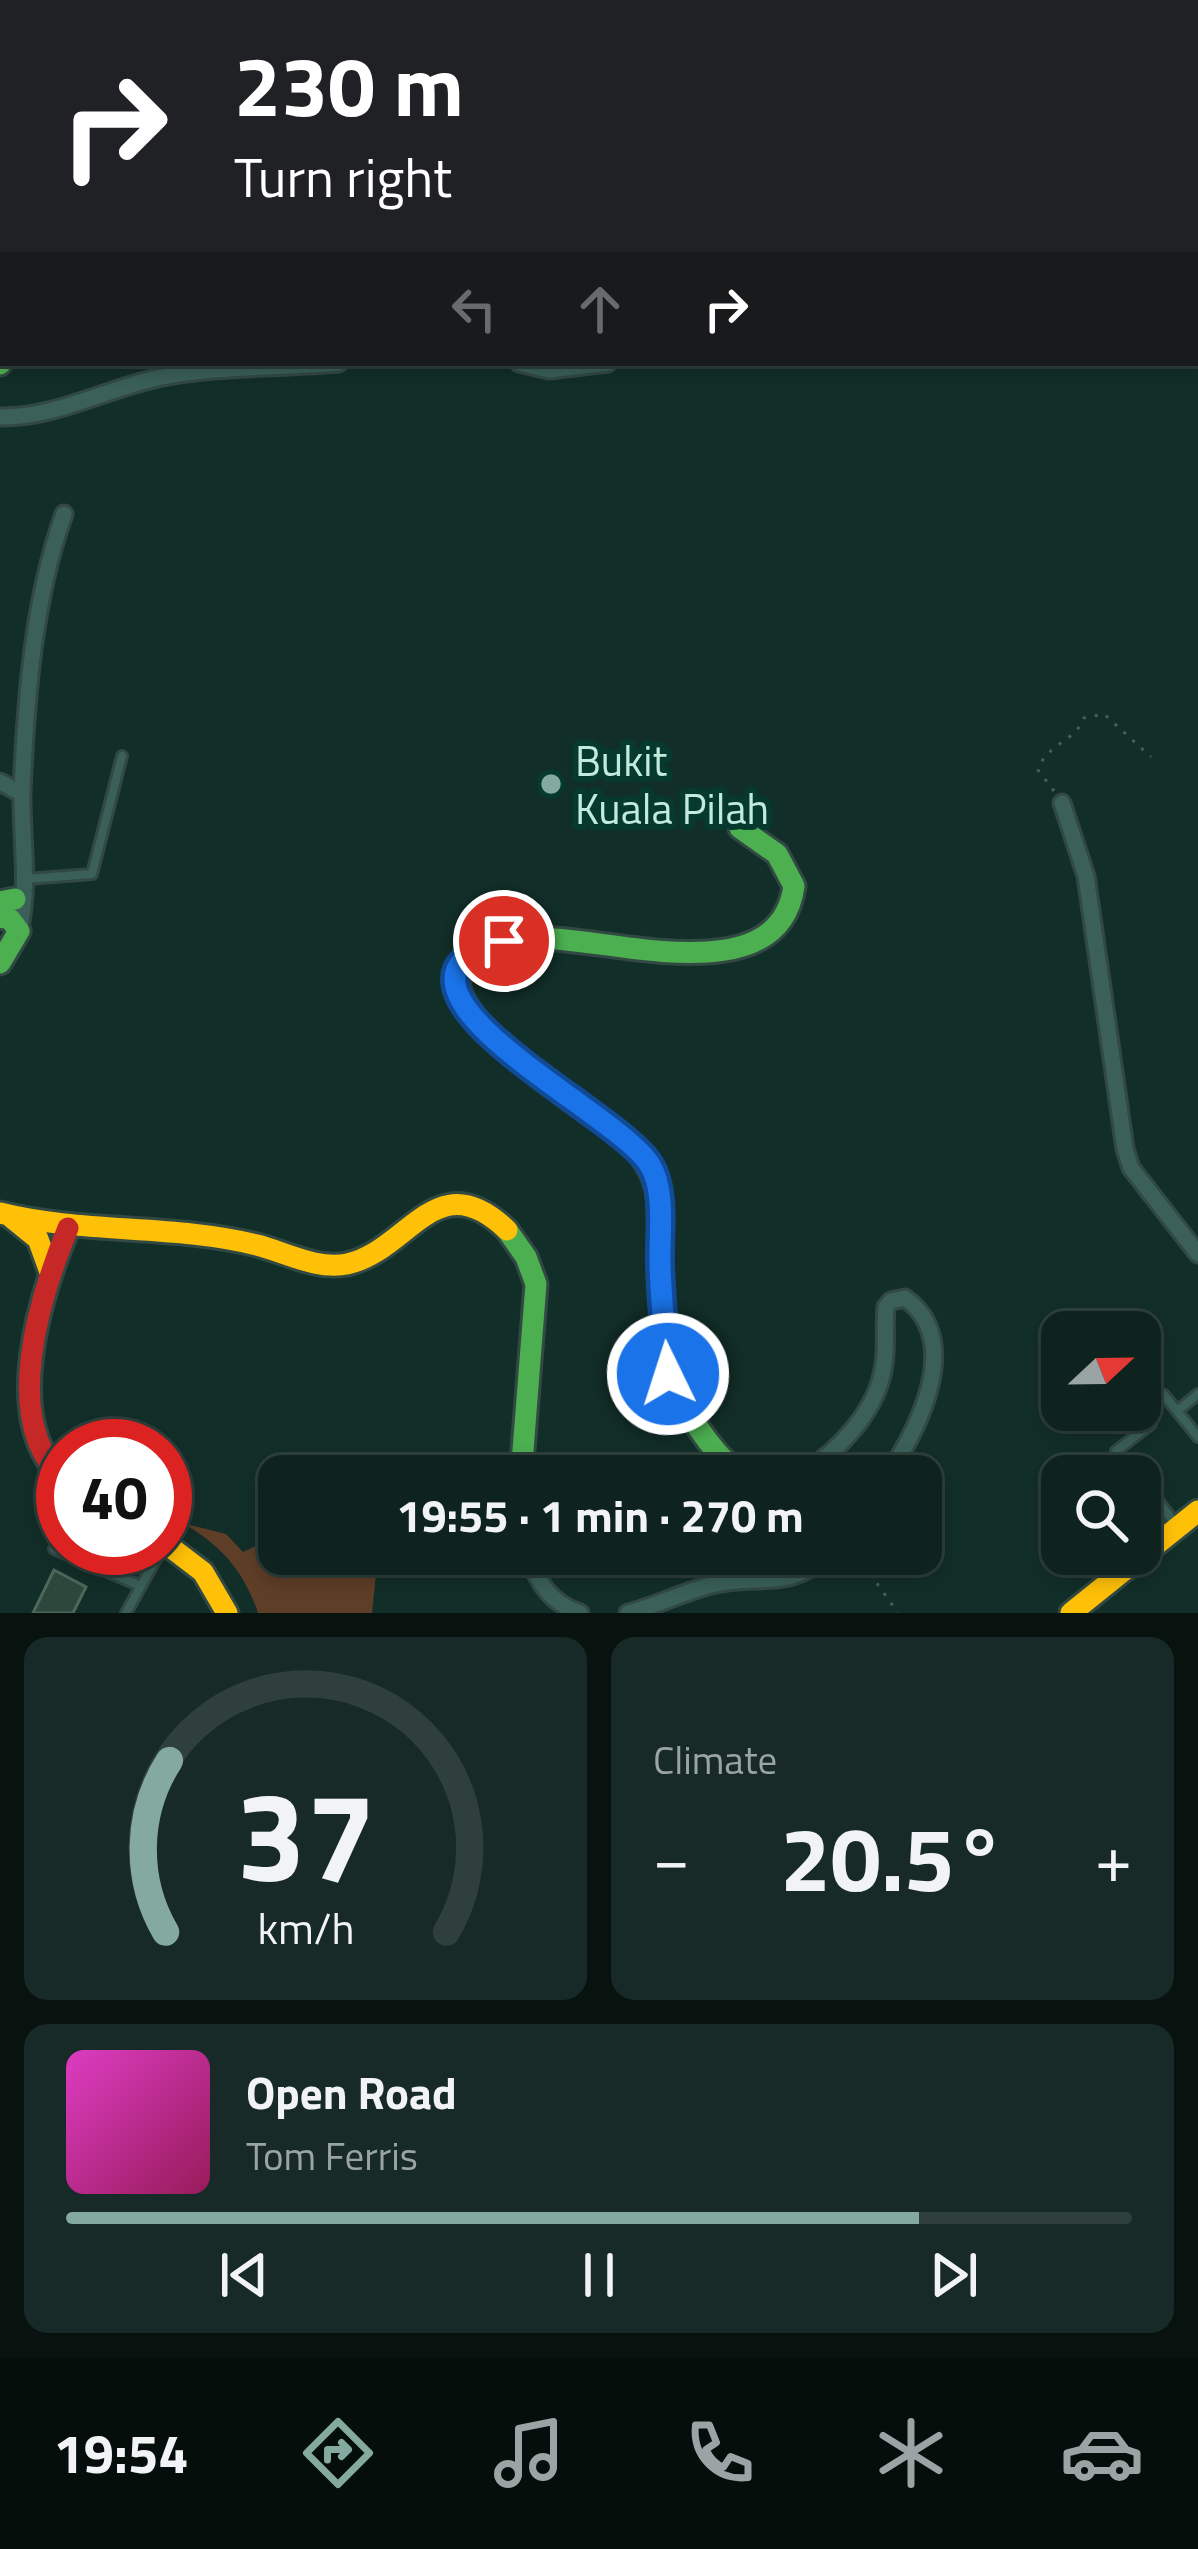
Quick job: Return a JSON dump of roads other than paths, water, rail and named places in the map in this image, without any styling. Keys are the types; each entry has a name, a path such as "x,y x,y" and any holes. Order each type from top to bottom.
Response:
{"street":[{"path":"0,417 34,415 152,379 271,366"},
{"path":"540,366 568,370 591,366"},
{"path":"8,923 34,654 46,574 64,514"},
{"path":"0,782 22,794"},
{"path":"1062,802 1086,877 1125,1149 1131,1168 1198,1255"},
{"path":"722,1455 682,1408 668,1374 658,1198 652,1168 606,1123 479,1024 458,996 456,981 464,961 504,941 555,939 690,952 745,947 787,914 794,886 777,854 740,828"},
{"path":"3,1218 234,1241 342,1264 380,1248 434,1209 460,1204 474,1208 500,1225 527,1254 536,1284 523,1455"},
{"path":"3,1218 38,1239 50,1279"},
{"path":"38,1239 75,1227"},
{"path":"36,1440 25,1393 28,1355 50,1279 75,1227"},
{"path":"824,1455 864,1414 884,1370 886,1307 905,1298 922,1314 933,1351 923,1411 901,1455"},
{"path":"1071,1613 1198,1511"},
{"path":"192,1565 203,1572 227,1613"},
{"path":"538,1575 547,1594 580,1613"},
{"path":"628,1613 716,1584 774,1582 801,1575"}],"lane":[{"path":"8,923 92,874 122,755"},
{"path":"1177,1411 1198,1394"},
{"path":"1164,1395 1198,1437"},
{"path":"1116,1455 1141,1431"},
{"path":"1161,1505 1178,1527"},
{"path":"115,1575 141,1586"},
{"path":"126,1613 147,1575"}],"place":[{"name":"Bukit Kuala Pilah","path":"551,784"}]}
